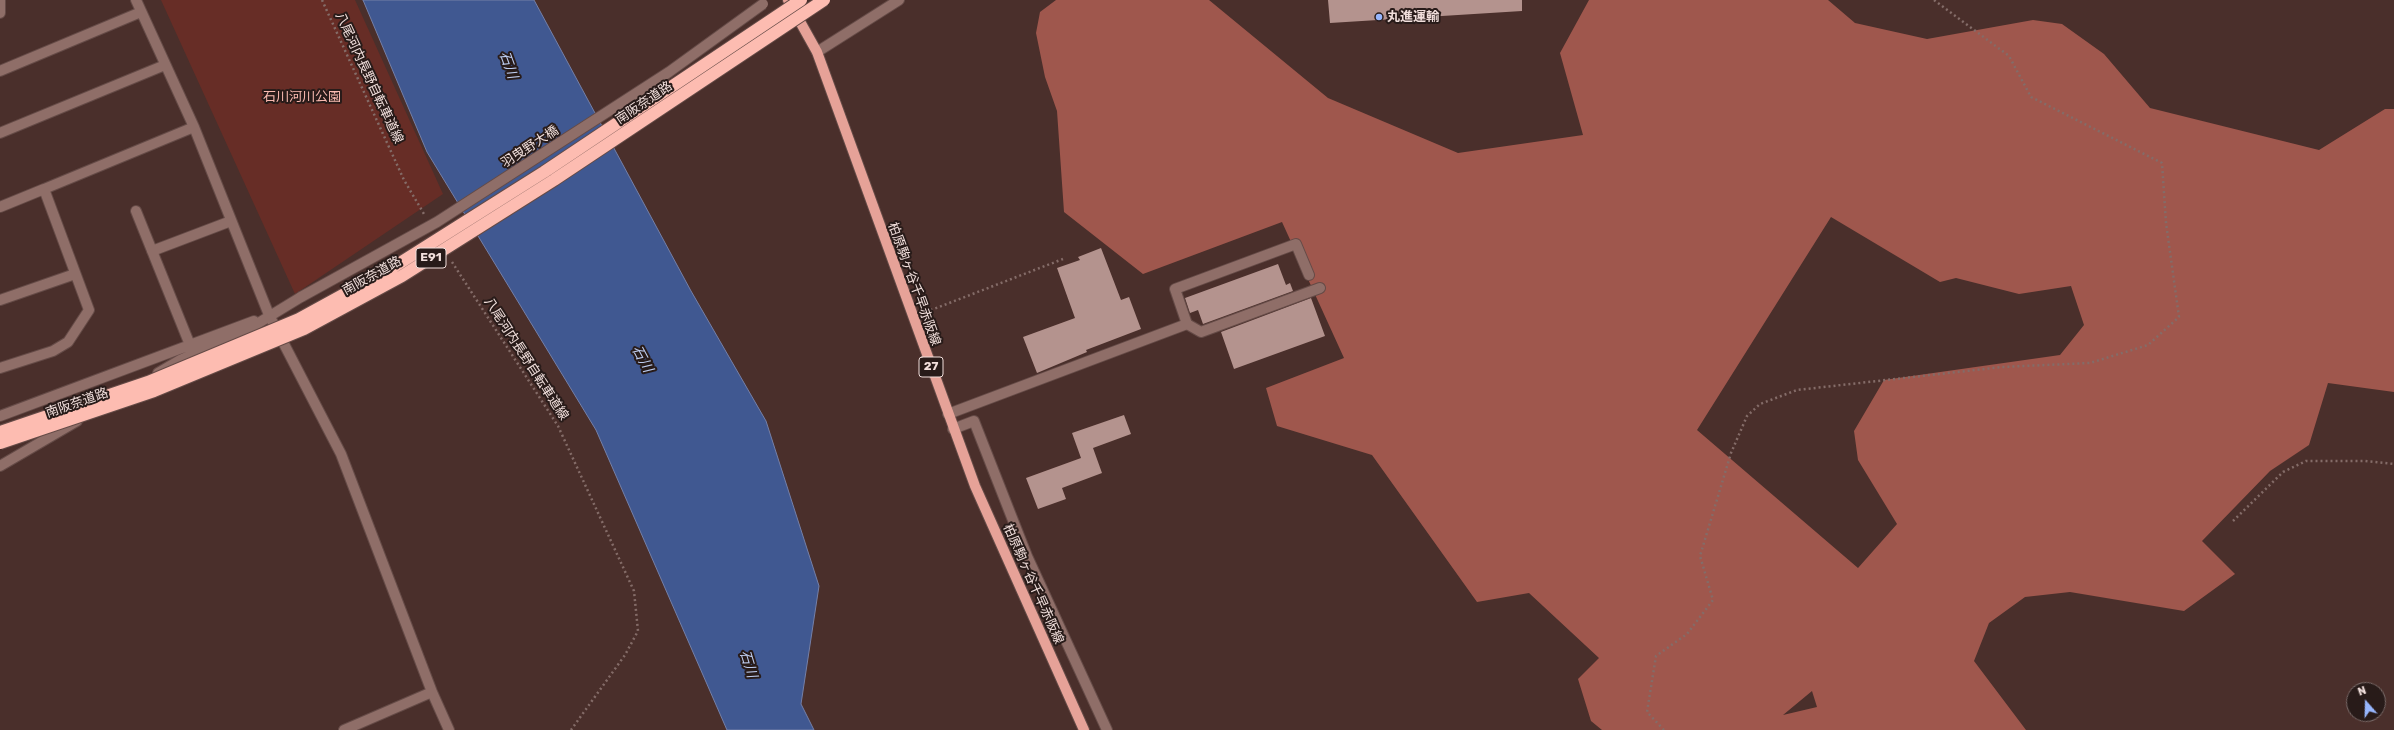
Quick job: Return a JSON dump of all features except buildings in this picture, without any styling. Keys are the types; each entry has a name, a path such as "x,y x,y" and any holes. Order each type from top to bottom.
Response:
{"highway":[{"name":"南阪奈道路","path":"0,432 148,382 299,319 392,268 544,172 801,0"},
{"name":"南阪奈道路","path":"0,443 154,391 304,329 402,276 554,180 824,0"}],"main road":[{"name":"柏原駒ヶ谷千早赤阪線","path":"788,0 817,52 975,486 1084,730"}],"street":[{"path":"0,0 0,14"},
{"path":"136,0 194,127 269,315 341,454 432,692 449,730"},
{"path":"817,52 899,0"},
{"name":"羽曳野大橋","path":"269,315 437,222 669,72 766,2"},
{"path":"0,71 141,12"},
{"path":"0,133 166,65"},
{"path":"0,207 194,127"},
{"path":"0,368 53,351 68,342 89,310 44,189"},
{"path":"136,211 190,345"},
{"path":"152,251 232,221"},
{"path":"1309,275 1296,244 1175,289 1187,324 1202,332 1320,288"},
{"path":"0,300 75,274"},
{"path":"0,416 269,315"},
{"path":"0,466 180,360 248,330 269,315"},
{"path":"948,414 1187,324"},
{"path":"953,429 974,421 1024,549 1106,730"},
{"path":"344,730 432,692"}],"path":[{"name":"八尾河内長野自転車道線","path":"322,0 404,180 427,219"},
{"path":"1664,730 1647,712 1656,656 1687,634 1713,600 1700,556 1731,453 1747,416 1760,404 1798,390 2002,367 2090,363 2148,345 2179,317 2166,223 2162,163 2031,97 2009,56 1934,0"},
{"name":"八尾河内長野自転車道線","path":"450,258 558,426 634,591 638,631 626,655 571,730"},
{"path":"913,318 1063,259"},
{"path":"2233,521 2283,472 2306,461 2365,461 2394,464"}],"green space":[{"name":"石川河川公園","path":"161,0 355,0 443,194 295,294"}],"shaded area":[{"path":"1056,0 1209,0 1328,98 1458,153 1583,135 1560,53 1589,0 1828,0 1855,23 1927,39 2033,20 2062,24 2104,54 2150,108 2319,150 2385,109 2394,109 2394,392 2328,383 2309,445 2270,471 2202,541 2235,574 2184,611 2070,592 2025,597 1989,623 1974,661 2026,730 1602,730 1591,721 1578,679 1599,658 1529,593 1477,602 1372,455 1277,426 1266,388 1344,358 1282,222 1143,274 1064,212 1057,111 1045,77 1036,33 1040,12","holes":["1831,217 1940,282 1956,278 2019,294 2071,286 2084,325 2060,355 1884,380 1854,431 1858,460 1897,524 1858,568 1697,430","1812,691 1817,707 1783,715"]}],"water":[{"name":"石川","path":"363,0 534,0 691,291 766,421 819,586 801,704 814,730 727,730 596,430 427,152"}],"place":[{"name":"丸進運輸","path":"1379,17"}]}
